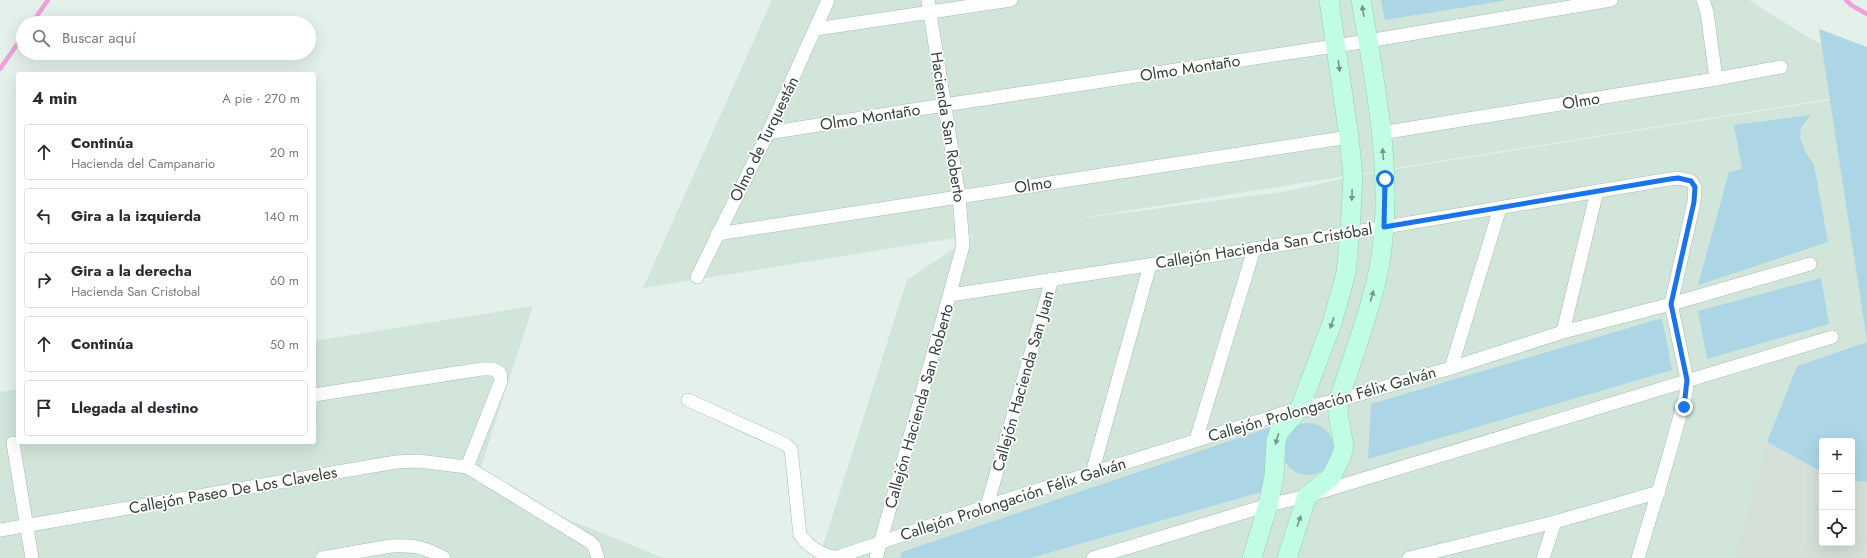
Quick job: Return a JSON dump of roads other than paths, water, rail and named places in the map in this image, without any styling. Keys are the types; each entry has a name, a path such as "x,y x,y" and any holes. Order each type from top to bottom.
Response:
{"street":[{"name":"Olmo de Turquestán","path":"697,277 768,133 828,0"},
{"path":"816,29 929,6 1011,0"},
{"path":"1252,558 1268,505 1274,477 1276,441 1279,432 1300,408 1332,323 1343,286 1350,232 1353,176 1349,137 1329,0"},
{"path":"1287,558 1307,496 1331,477 1342,458 1344,447 1338,413 1339,400 1365,321 1378,274 1384,227 1385,179 1381,133 1361,0"},
{"name":"Olmo Montaño","path":"768,133 1368,41 1611,0"},
{"path":"1703,0 1707,12 1716,79"},
{"name":"Hacienda San Roberto","path":"929,6 959,196 963,236 962,255"},
{"name":"Olmo","path":"1381,133 1716,79 1781,67"},
{"name":"Olmo","path":"717,234 1349,137"},
{"name":"Callejón Hacienda San Cristóbal","path":"950,295 1254,249 1678,178 1691,181 1694,184 1696,191 1671,304"},
{"path":"1563,332 1597,191"},
{"path":"1451,368 1500,208"},
{"path":"1196,440 1254,249"},
{"name":"Callejón Hacienda San Roberto","path":"876,558 962,255"},
{"name":"Callejón Prolongación Félix Galván","path":"688,400 785,444 791,449 800,535 806,543 831,557 881,542 987,506 1300,408 1339,400 1451,368 1563,332 1671,304 1810,264"},
{"path":"1092,473 1150,265"},
{"name":"Callejón Hacienda San Juan","path":"987,506 1052,279"},
{"path":"1638,558 1684,407 1687,380 1671,304"},
{"path":"1094,558 1268,505 1307,496 1832,337"},
{"path":"316,395 482,369 492,369 500,373 500,381 467,467 579,534 590,542 598,557"},
{"path":"10,443 32,558"},
{"name":"Callejón Paseo De Los Claveles","path":"0,530 396,462 418,461 467,467"},
{"path":"1409,558 1555,522 1659,492"},
{"path":"1543,558 1555,522"},
{"path":"322,558 392,546 411,546 430,550 444,558"}],"waterway":[{"path":"37,16 48,0"},
{"path":"1846,0 1851,5 1867,14"},
{"path":"0,69 16,46"}]}
